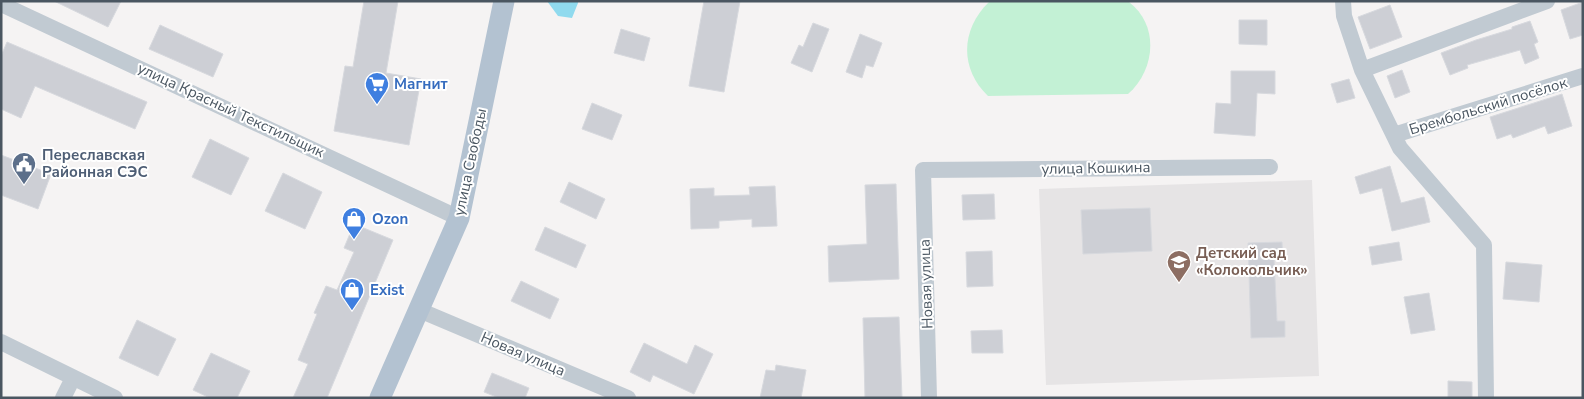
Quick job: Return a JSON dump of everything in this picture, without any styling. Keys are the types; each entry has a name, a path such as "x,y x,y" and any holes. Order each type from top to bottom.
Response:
{"main road":[{"name":"улица Свободы","path":"380,398 459,218 504,1"}],"street":[{"path":"1343,1 1344,16 1362,70 1400,148 1484,245 1486,398"},
{"path":"1362,70 1547,1"},
{"name":"улица Красный Текстильщик","path":"1,4 459,218"},
{"name":"Брембольский посёлок","path":"1394,135 1583,76"},
{"name":"улица Кошкина","path":"922,170 1270,168"},
{"name":"Новая улица","path":"922,170 929,398"},
{"name":"Новая улица","path":"419,310 628,398"},
{"path":"1,342 115,398"},
{"path":"63,398 73,378"}],"shaded area":[{"name":"Детский сад «Колокольчик»","path":"1312,180 1319,376 1046,385 1039,189"}],"green space":[{"path":"989,2 1129,2 1146,23 1149,35 1150,48 1144,73 1128,94 988,96 972,73 967,49 973,24"}],"water":[{"path":"547,1 578,1 578,3 572,18 558,16"}],"building":[{"path":"54,1 121,1 108,27"},
{"name":"Магнит","path":"364,1 398,1 386,73 421,79 409,145 334,131 345,66 353,67"},
{"path":"704,1 740,1 724,92 689,86"},
{"path":"1583,2 1583,35 1570,39 1561,10"},
{"path":"1390,5 1402,37 1370,49 1358,17"},
{"path":"1239,20 1267,20 1267,45 1239,44"},
{"path":"1530,21 1538,42 1534,44 1539,58 1525,64 1520,50 1467,65 1468,68 1450,75 1441,53"},
{"path":"813,23 829,29 812,72 791,63 799,45 803,47"},
{"path":"160,25 223,54 213,77 149,49"},
{"path":"621,29 650,38 644,61 614,53"},
{"path":"860,34 882,43 873,67 866,65 862,78 846,72"},
{"path":"7,42 147,102 135,129 35,86 21,118 1,109 1,56"},
{"path":"1402,70 1410,92 1395,98 1387,76"},
{"path":"1231,71 1275,71 1275,94 1257,93 1255,136 1214,133 1216,103 1231,104"},
{"path":"1349,79 1355,98 1337,103 1331,84"},
{"path":"1562,94 1572,126 1548,134 1545,126 1513,138 1511,134 1497,139 1490,117"},
{"path":"592,103 622,115 612,140 582,129"},
{"path":"210,139 249,158 231,195 192,177"},
{"name":"Переславская Районная СЭС","path":"1,155 51,174 38,209 1,195"},
{"path":"1390,166 1401,203 1424,197 1430,222 1392,231 1382,188 1360,194 1355,177"},
{"path":"283,173 322,192 305,229 265,211"},
{"path":"569,182 605,199 596,219 560,202"},
{"path":"896,184 899,279 829,282 828,246 867,244 865,185"},
{"path":"775,186 777,226 752,227 752,219 719,221 719,228 691,229 690,189 714,188 714,196 750,195 749,187"},
{"path":"994,194 995,219 963,220 962,195"},
{"path":"1150,208 1152,251 1083,254 1081,210"},
{"path":"354,224 393,240 327,398 293,398 308,364 298,360 317,314 314,313 326,286 337,290 354,252 344,248"},
{"path":"545,227 586,245 576,268 535,250"},
{"path":"1282,242 1283,258 1274,258 1277,321 1285,321 1285,337 1251,338 1248,243"},
{"path":"1399,242 1402,260 1372,265 1369,247"},
{"path":"992,251 993,286 967,287 966,252"},
{"path":"1506,262 1542,265 1539,302 1503,299"},
{"path":"521,281 559,299 550,319 511,301"},
{"path":"1429,293 1435,330 1411,334 1404,297"},
{"path":"899,317 902,398 865,398 863,318"},
{"path":"137,320 176,339 158,376 119,358"},
{"path":"1002,330 1003,353 972,353 971,331"},
{"path":"644,343 687,364 695,345 713,354 694,394 653,375 650,382 630,372"},
{"path":"211,353 250,371 237,398 210,398 193,390"},
{"path":"776,365 806,370 801,398 760,398 766,370 775,371"},
{"path":"492,373 529,388 525,398 499,398 484,392"},
{"path":"1448,381 1472,382 1472,398 1448,398"}],"place":[{"name":"Магнит","path":"377,105"},
{"name":"Переславская Районная СЭС","path":"24,185"},
{"name":"Ozon","path":"354,240"},
{"name":"Детский сад «Колокольчик»","path":"1179,283"},
{"name":"Exist","path":"352,311"}]}
